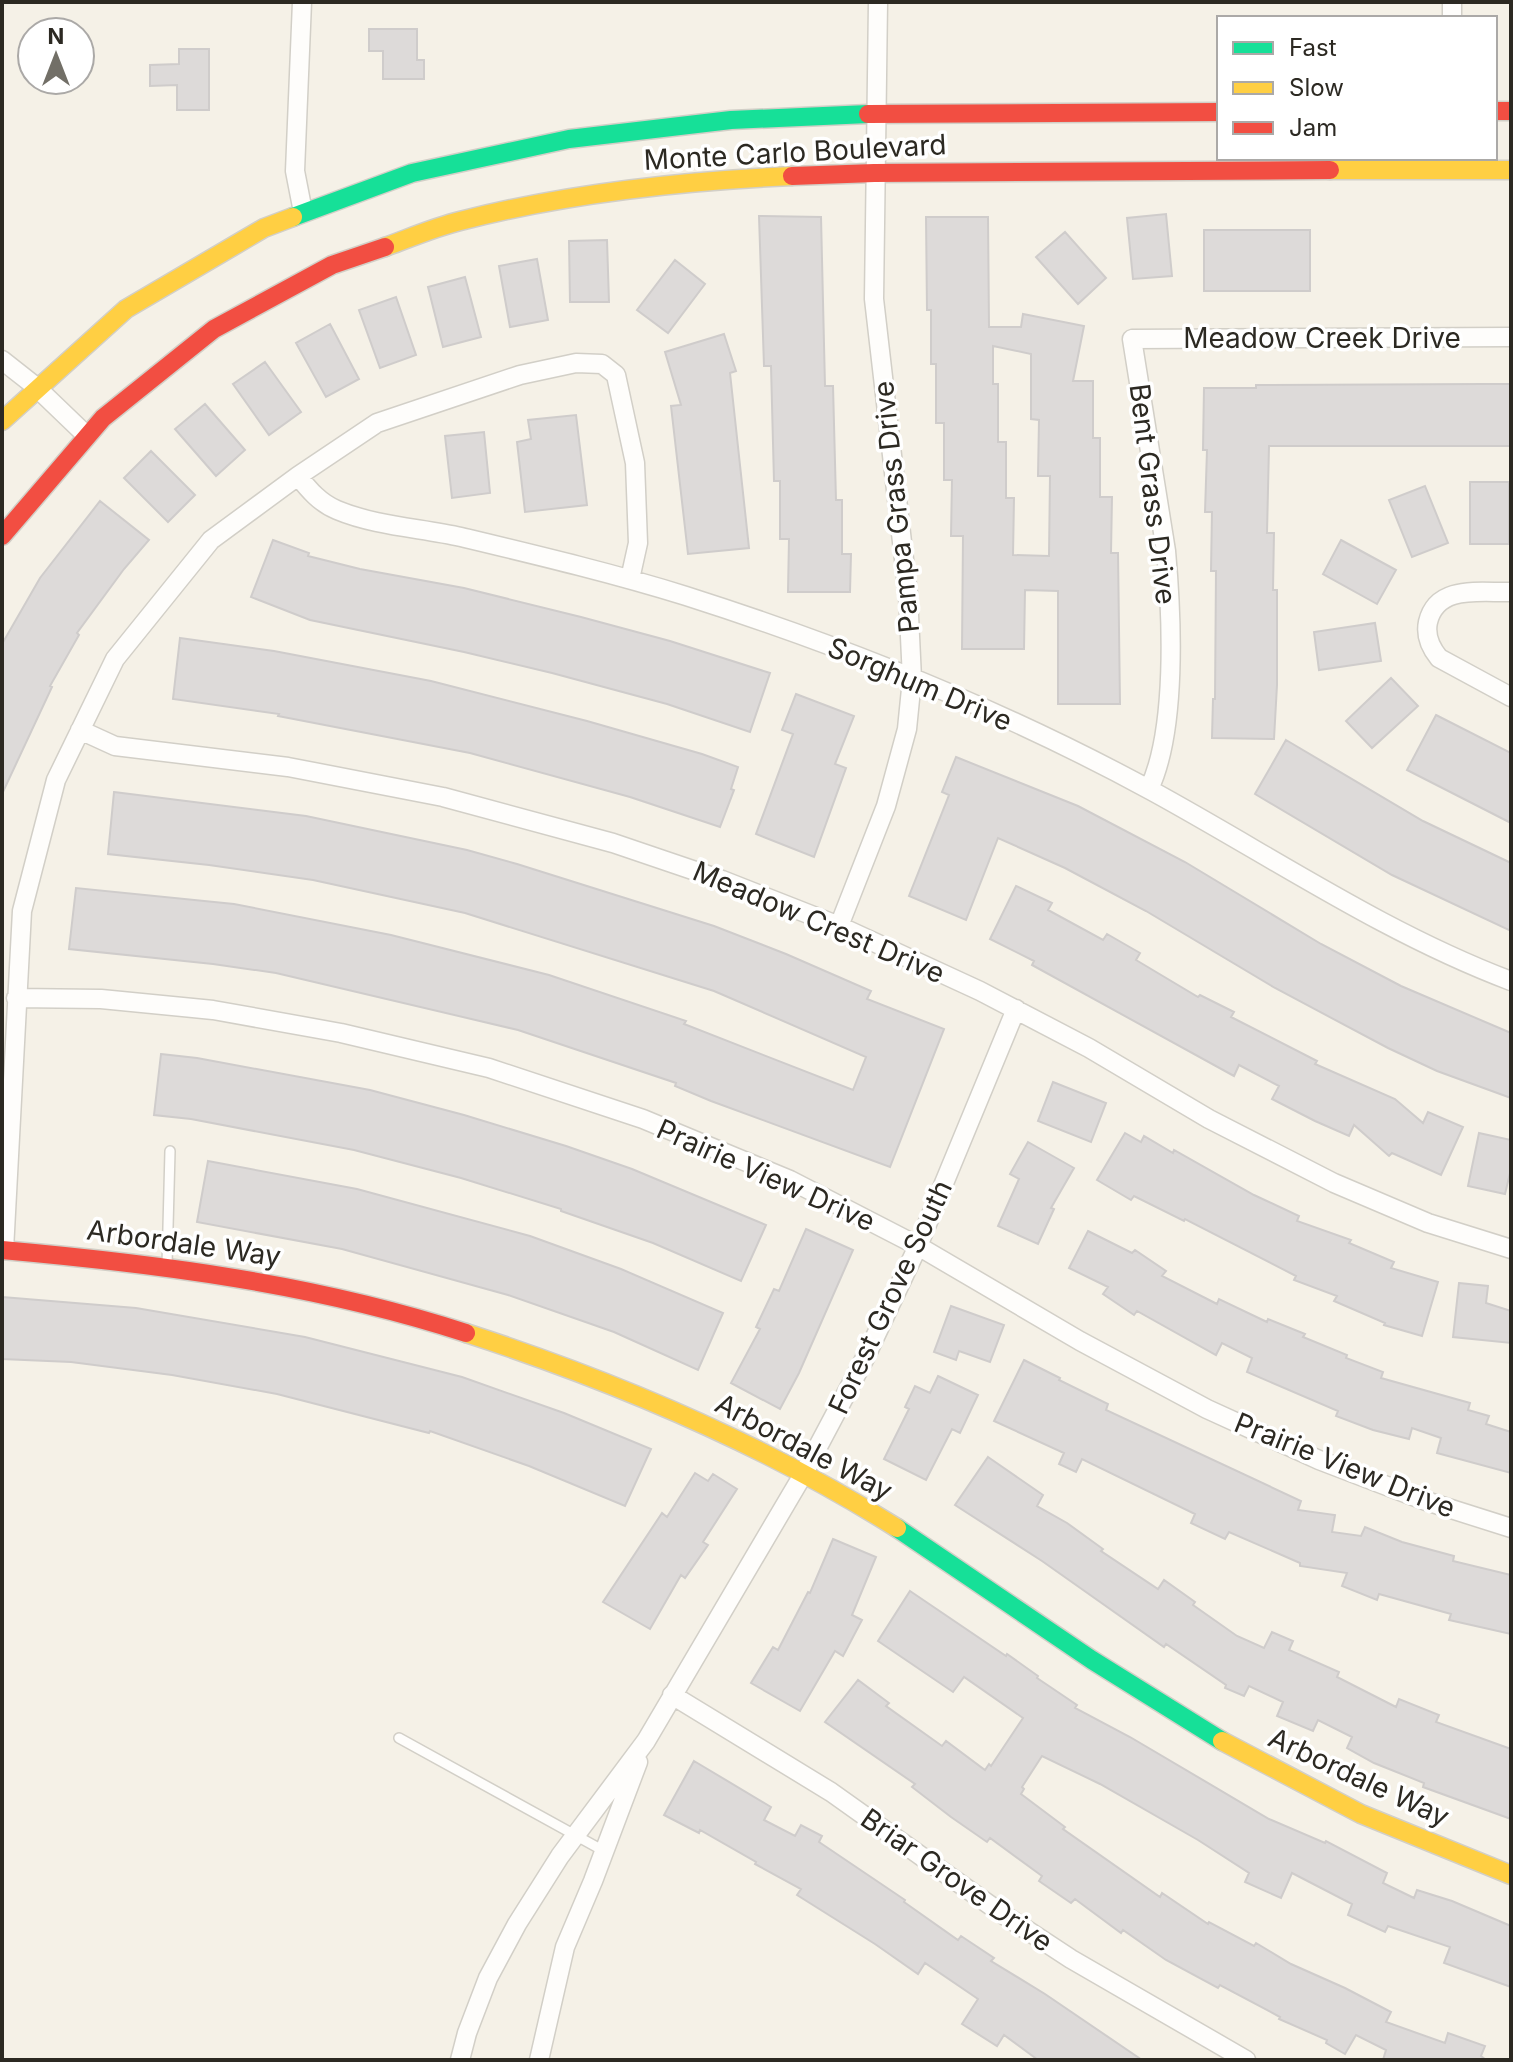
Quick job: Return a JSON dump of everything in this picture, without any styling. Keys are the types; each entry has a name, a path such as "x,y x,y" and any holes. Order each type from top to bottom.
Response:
{"main road":[{"name":"Monte Carlo Boulevard","path":"2,421 85,341 154,290 229,246 303,212 405,174 518,146 671,124 805,115 1217,112"},
{"name":"Monte Carlo Boulevard","path":"2,536 47,478 86,435 160,370 223,323 325,267 405,236 492,211 618,189 723,178 875,172 1448,164 1511,170"},
{"name":"Arbordale Way","path":"3,1250 167,1265 260,1280 350,1300 495,1341 627,1389 804,1473 944,1557 1087,1657 1189,1723 1257,1761 1376,1819 1511,1875"}],"street":[{"path":"302,2 295,171 303,212"},
{"name":"Pampa Grass Drive","path":"839,926 886,806 907,729 912,679 908,594 874,299 878,2"},
{"name":"Meadow Creek Drive","path":"1132,339 1511,337"},
{"name":"Bent Grass Drive","path":"1132,339 1169,587 1170,648 1165,735 1159,769 1149,789"},
{"path":"2,360 35,386 86,435"},
{"path":"3,1250 22,911 56,780 115,659 211,540 377,423 520,375 576,363 602,364 616,375 635,463 638,543 630,579"},
{"name":"Sorghum Drive","path":"298,476 317,498 340,511 630,579 795,632 912,679 1017,725 1149,789 1384,922 1511,981"},
{"path":"1511,592 1455,593 1446,596 1432,611 1427,629 1432,650 1439,658 1511,697"},
{"name":"Meadow Crest Drive","path":"80,730 115,746 227,758 347,776 506,813 671,862 765,895 1016,1009 1300,1167 1428,1223 1511,1249"},
{"name":"Prairie View Drive","path":"16,998 101,999 213,1010 341,1033 489,1068 643,1119 790,1180 918,1246 1080,1341 1207,1409 1319,1460 1426,1501 1511,1528"},
{"name":"Forest Grove South","path":"460,2060 488,1978 517,1924 574,1837 646,1741 804,1473 866,1356 918,1246 1016,1009"},
{"name":"Briar Grove Drive","path":"672,1695 831,1792 1071,1959 1246,2060"},
{"name":"Forest Grove South","path":"539,2060 565,1947 646,1741"}],"lane":[{"path":"167,1265 170,1151"},
{"path":"399,1738 604,1851"}],"building":[{"path":"369,29 417,29 417,60 424,60 424,79 383,79 383,51 369,51"},
{"path":"179,49 209,49 209,110 177,110 177,85 150,86 150,65 179,64"},
{"path":"1166,214 1172,276 1133,279 1127,218"},
{"path":"759,216 821,217 825,386 833,386 836,500 842,500 842,554 851,554 850,592 788,592 789,539 780,539 780,481 774,481 771,366 764,366"},
{"path":"926,217 988,217 989,327 1021,327 1023,314 1084,326 1073,381 1093,381 1093,438 1100,438 1100,497 1112,497 1111,553 1118,553 1120,704 1058,704 1058,591 1025,590 1024,649 962,649 963,536 951,536 952,480 944,480 944,423 936,423 936,364 931,364 931,310 927,310","holes":["993,346 1031,354 1031,419 1039,420 1038,476 1050,476 1049,556 1013,555 1014,498 1006,498 1006,442 998,442 998,384 993,384"]},
{"path":"1204,230 1310,230 1310,291 1204,291"},
{"path":"1065,232 1106,278 1078,304 1036,257"},
{"path":"607,240 609,302 570,302 569,241"},
{"path":"537,259 548,320 510,327 499,266"},
{"path":"675,260 705,284 668,333 637,310"},
{"path":"465,277 481,337 443,347 428,287"},
{"path":"396,297 416,355 380,368 359,310"},
{"path":"330,324 359,379 326,397 296,343"},
{"path":"724,334 736,371 730,373 749,548 688,554 671,406 681,405 665,352"},
{"path":"265,362 301,412 269,435 233,384"},
{"path":"1511,384 1511,446 1269,446 1267,533 1274,533 1273,590 1277,590 1274,739 1212,738 1216,571 1211,571 1212,512 1205,512 1207,450 1203,450 1204,388"},
{"path":"205,404 245,450 216,476 175,429"},
{"path":"576,415 587,505 525,512 517,442 531,439 528,420"},
{"path":"484,432 490,493 452,498 445,436"},
{"path":"151,451 195,495 168,522 124,478"},
{"path":"1470,482 1509,482 1509,544 1470,544"},
{"path":"1425,486 1448,543 1412,557 1389,500"},
{"path":"100,501 149,540 77,633 79,635 50,686 2,794 2,644 40,578"},
{"path":"273,540 309,553 308,556 464,588 581,617 770,673 750,732 667,704 552,673 310,620 251,597"},
{"path":"1341,540 1396,570 1377,604 1323,574"},
{"path":"1375,623 1381,661 1319,670 1314,632"},
{"path":"180,638 274,651 431,681 587,721 738,767 731,789 734,790 720,827 630,797 470,753 279,714 173,699"},
{"path":"1391,678 1418,706 1372,748 1346,721"},
{"path":"796,694 854,716 835,764 846,768 814,857 756,834 793,734 782,730"},
{"path":"1436,715 1511,753 1511,823 1407,770"},
{"path":"1286,740 1423,821 1511,863 1511,931 1392,875 1255,794"},
{"path":"956,757 1078,806 1185,862 1321,944 1401,986 1511,1033 1511,1098 1437,1071 1388,1048 1275,988 1146,911 1065,868 998,838 966,920 909,896 949,795 942,792"},
{"path":"114,792 306,816 467,850 517,864 714,926 871,991 867,999 944,1029 890,1167 711,1101 675,1086 676,1083 518,1030 276,973 69,949 76,888 234,904 391,935 549,975 686,1021 684,1024 853,1090 866,1057 714,991 465,913 313,880 108,854"},
{"path":"1016,886 1052,903 1048,910 1103,940 1107,934 1140,953 1136,960 1198,997 1200,995 1234,1012 1231,1017 1317,1061 1315,1064 1395,1099 1423,1123 1428,1112 1463,1127 1441,1175 1392,1153 1389,1156 1354,1125 1349,1136 1272,1099 1279,1086 1239,1065 1234,1076 990,939"},
{"path":"161,1054 370,1090 464,1115 632,1169 766,1225 741,1281 653,1243 561,1209 461,1178 354,1150 191,1119 154,1115"},
{"path":"1053,1082 1106,1103 1091,1142 1038,1121"},
{"path":"1125,1133 1141,1142 1144,1136 1173,1153 1174,1150 1254,1195 1299,1216 1297,1221 1351,1240 1349,1243 1394,1262 1391,1268 1438,1282 1422,1336 1384,1325 1334,1301 1337,1296 1294,1280 1296,1276 1185,1219 1134,1196 1131,1200 1097,1180"},
{"path":"1479,1133 1511,1140 1511,1169 1505,1194 1468,1186"},
{"path":"1028,1142 1074,1168 1051,1208 1054,1209 1038,1244 998,1226 1019,1179 1010,1174"},
{"path":"208,1161 357,1189 530,1236 621,1269 723,1313 698,1370 614,1332 508,1295 342,1249 197,1222"},
{"path":"806,1229 853,1250 780,1409 731,1383 760,1329 756,1327 774,1289 779,1291"},
{"path":"1088,1231 1132,1253 1135,1250 1166,1271 1162,1276 1217,1304 1219,1299 1267,1322 1268,1319 1305,1334 1303,1337 1347,1355 1346,1358 1383,1372 1381,1378 1470,1403 1468,1410 1489,1416 1486,1424 1511,1432 1511,1473 1437,1453 1441,1438 1412,1428 1409,1439 1336,1416 1338,1411 1247,1372 1252,1358 1222,1343 1216,1355 1137,1311 1134,1315 1103,1294 1108,1287 1069,1268"},
{"path":"1459,1283 1488,1286 1486,1303 1511,1311 1511,1343 1453,1337"},
{"path":"2,1297 136,1308 305,1337 462,1377 564,1413 651,1449 625,1506 529,1466 430,1431 277,1394 172,1375 71,1362 2,1359"},
{"path":"951,1306 1004,1325 990,1362 959,1351 956,1360 934,1352"},
{"path":"1024,1360 1108,1404 1106,1410 1301,1501 1298,1510 1335,1515 1332,1532 1361,1536 1365,1527 1402,1542 1454,1556 1453,1561 1511,1575 1511,1634 1449,1620 1451,1614 1379,1594 1377,1600 1342,1586 1347,1573 1300,1566 1300,1563 1229,1532 1225,1539 1191,1523 1195,1514 1082,1459 1076,1472 1059,1464 1064,1453 994,1421"},
{"path":"938,1376 978,1395 960,1433 952,1429 926,1480 884,1459 909,1409 905,1407 915,1386 930,1393"},
{"path":"988,1457 1043,1495 1037,1506 1067,1523 1103,1549 1101,1551 1158,1589 1164,1580 1237,1636 1264,1648 1272,1632 1293,1641 1289,1650 1339,1672 1337,1677 1396,1707 1399,1699 1439,1715 1436,1722 1511,1749 1511,1819 1423,1787 1424,1783 1374,1763 1347,1748 1352,1737 1318,1720 1313,1731 1277,1716 1283,1702 1249,1686 1244,1696 1225,1688 1226,1685 1166,1644 1164,1647 1042,1561 955,1505"},
{"path":"695,1473 708,1481 713,1474 737,1489 703,1542 708,1545 685,1578 681,1575 650,1629 603,1602 662,1513 667,1517"},
{"path":"833,1539 876,1557 852,1615 862,1620 843,1656 835,1651 800,1711 751,1683 773,1647 778,1650 810,1593"},
{"path":"910,1591 1007,1654 1077,1705 1075,1708 1269,1819 1326,1841 1387,1873 1383,1883 1414,1898 1417,1890 1452,1901 1511,1926 1511,1987 1444,1963 1450,1947 1388,1926 1385,1932 1348,1915 1352,1904 1292,1873 1281,1898 1245,1882 1249,1873 1198,1840 1100,1784 1042,1756 1022,1787 1021,1794 1065,1827 1063,1829 1160,1897 1162,1893 1208,1924 1254,1946 1256,1943 1291,1964 1391,2012 1386,2022 1445,2043 1448,2033 1485,2046 1481,2056 1486,2060 1383,2060 1386,2050 1356,2035 1345,2054 1326,2043 1327,2040 1279,2019 1220,1985 1218,1988 1166,1960 1123,1930 1121,1933 1075,1899 1071,1903 1039,1881 1042,1876 990,1838 987,1842 951,1817 912,1787 915,1784 825,1722 858,1680 889,1703 886,1706 942,1746 946,1741 985,1770 989,1764 991,1766 1023,1718 964,1677 953,1692 878,1641"},
{"path":"694,1761 771,1807 764,1820 795,1836 801,1825 822,1836 819,1842 958,1940 961,1936 994,1958 991,1961 1142,2060 1038,2060 1004,2035 997,2046 962,2024 978,1999 925,1963 918,1974 797,1895 801,1889 700,1830 699,1833 664,1815"}],"traffic: fast":[{"path":"293,217 412,173 569,139 731,120 868,114"},
{"path":"897,1528 1092,1660 1222,1741"}],"traffic: slow":[{"path":"1330,170 1511,170"},
{"path":"385,247 451,223 542,203 667,185 792,176"},
{"path":"2,421 126,309 264,228 293,217"},
{"path":"466,1333 578,1372 688,1417 794,1469 897,1528"},
{"path":"1222,1741 1361,1814 1511,1875"}],"traffic: jam":[{"path":"1497,111 1511,111"},
{"path":"868,114 1217,112"},
{"path":"792,176 1330,170"},
{"path":"2,536 103,418 214,329 332,265 385,247"},
{"path":"2,1250 237,1278 352,1301 466,1333"}]}
